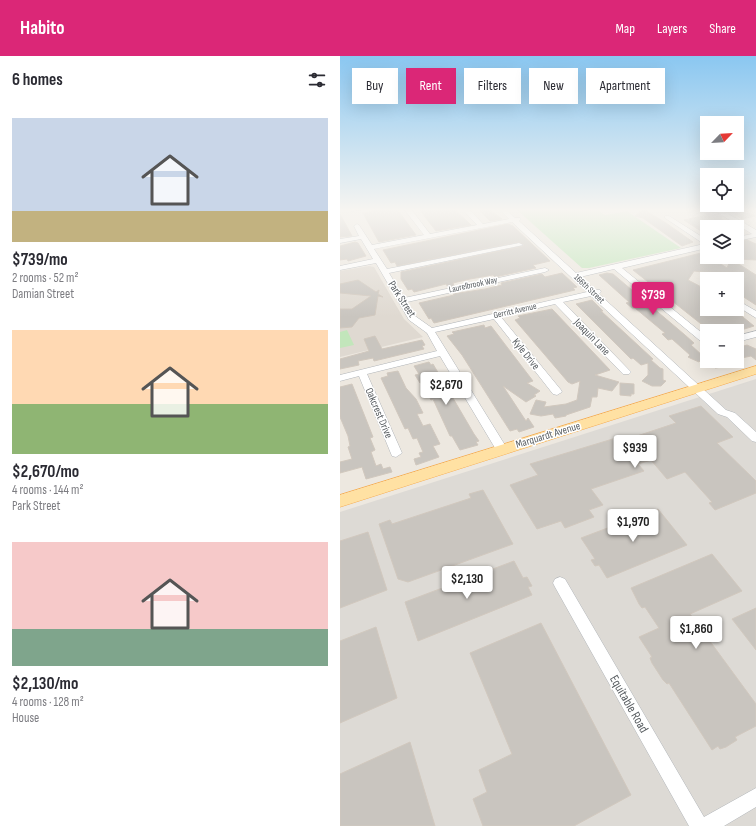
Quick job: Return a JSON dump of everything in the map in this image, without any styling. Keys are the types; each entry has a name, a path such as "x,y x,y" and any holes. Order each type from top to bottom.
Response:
{"main road":[{"name":"Marquardt Avenue","path":"340,500 756,370"}],"street":[{"name":"Park Street","path":"367,245 412,318 430,331 502,450"},
{"path":"369,248 384,245"},
{"path":"384,272 519,245"},
{"name":"166th Street","path":"545,245 701,388 722,412 731,415 756,438"},
{"path":"578,275 700,246"},
{"path":"340,268 377,261"},
{"path":"615,266 700,336"},
{"name":"Laurelbrook Way","path":"402,301 545,270"},
{"name":"Gerritt Avenue","path":"430,331 596,292"},
{"name":"Joaquin Lane","path":"557,301 626,372"},
{"path":"744,307 756,315"},
{"name":"Kyle Drive","path":"496,316 557,392"},
{"path":"744,337 756,334"},
{"path":"340,378 443,352"},
{"name":"Oakcrest Drive","path":"362,373 396,453"},
{"name":"Equitable Road","path":"560,583 699,826"},
{"path":"706,826 756,797"}],"shaded area":[{"path":"369,266 374,267 404,319 423,337 340,357 340,271"},
{"path":"756,379 756,826 340,826 340,512"}],"green space":[{"path":"556,245 677,245 681,248 589,268 582,268"},
{"path":"347,330 354,345 340,348 340,332"}],"building":[{"path":"359,245 366,256 348,261 347,259 340,260 340,246"},
{"path":"407,245 504,245 397,266 395,262 391,263 383,250"},
{"path":"524,245 533,245 550,261 533,265 536,268 495,277 493,275 470,279 453,283 454,286 448,287 446,284 414,292 412,289 408,290 401,279 401,272"},
{"path":"744,245 756,245 756,260 744,259"},
{"path":"700,253 700,264 721,264 727,268 729,264 739,264 756,275 756,305 744,297 744,272 694,271 688,280 700,286 700,316 742,316 754,326 744,329 744,324 701,324 633,270"},
{"path":"562,273 577,287 573,288 575,290 434,323 431,318 429,319 419,303 454,295 453,294 502,285 501,283 542,274 545,277"},
{"path":"607,273 613,274 685,335 694,343 691,345 700,353 700,361 699,362 688,357 690,355 672,339 668,340 662,334 665,333 635,308 632,308 626,303 629,302 599,275"},
{"path":"358,280 376,292 379,290 378,294 383,297 378,296 375,315 359,318 352,327 340,328 340,309 352,309 371,296 340,293 340,284"},
{"path":"592,300 603,311 601,311 653,359 651,360 663,369 663,380 666,381 661,386 652,386 642,381 648,375 648,363 641,365 633,358 631,359 576,304"},
{"path":"552,309 610,370 595,375 619,382 612,391 598,388 597,397 592,397 590,407 566,416 555,418 553,414 541,416 530,414 536,400 546,402 544,407 566,404 577,400 580,381 572,384 568,382 515,320 520,318 518,316"},
{"path":"484,325 485,328 491,326 533,381 527,383 540,391 534,395 536,396 526,402 503,386 526,421 528,418 534,427 519,432 517,429 510,431 462,355 447,336 454,334 452,332"},
{"path":"375,336 382,349 422,340 425,345 422,346 424,349 374,361 373,358 358,361 359,365 340,369 340,359 369,351 364,339"},
{"path":"747,345 756,349 756,360 751,356 744,358 744,346"},
{"path":"429,362 431,365 433,364 479,441 476,442 478,445 460,450 452,436 450,436 433,399 431,400 422,382 420,383 415,375 419,374 414,366"},
{"path":"398,371 406,388 416,399 423,413 417,414 423,426 430,424 440,444 433,446 439,457 416,465 414,459 421,457 419,453 423,452 417,438 413,439 408,428 405,429 381,378 388,376 387,373"},
{"path":"620,383 634,384 634,394 631,394 631,396 620,395"},
{"path":"352,384 373,437 370,438 375,450 371,452 376,466 381,464 383,469 390,467 392,472 366,479 362,467 340,473 340,462 352,459 348,447 350,446 348,436 340,417 340,387"},
{"path":"701,406 733,437 717,443 756,481 756,493 715,510 709,503 712,502 685,472 667,479 651,460 638,464 644,471 591,489 603,505 589,510 594,517 565,528 561,521 537,529 510,485 538,475 530,464 616,438 619,442 676,423 669,416"},
{"path":"483,490 513,544 408,582 398,579 379,524 390,520 392,524 471,498 469,494"},
{"path":"658,509 687,545 607,578 599,565 595,566 591,560 595,559 581,538"},
{"path":"368,532 387,590 340,608 340,541"},
{"path":"712,554 742,591 690,614 756,704 756,726 735,737 737,740 726,747 720,749 718,746 712,750 669,683 667,684 663,680 652,663 650,658 652,657 639,637 659,628 645,607 642,608 639,604 631,588"},
{"path":"514,561 523,578 527,577 532,586 528,587 532,595 418,641 405,602"},
{"path":"756,608 756,650 732,619"},
{"path":"541,623 631,795 574,826 483,826 473,799 487,792 479,770 512,754 470,653"},
{"path":"376,627 397,698 340,723 340,641"},
{"path":"410,742 435,826 340,826 340,774"}]}
